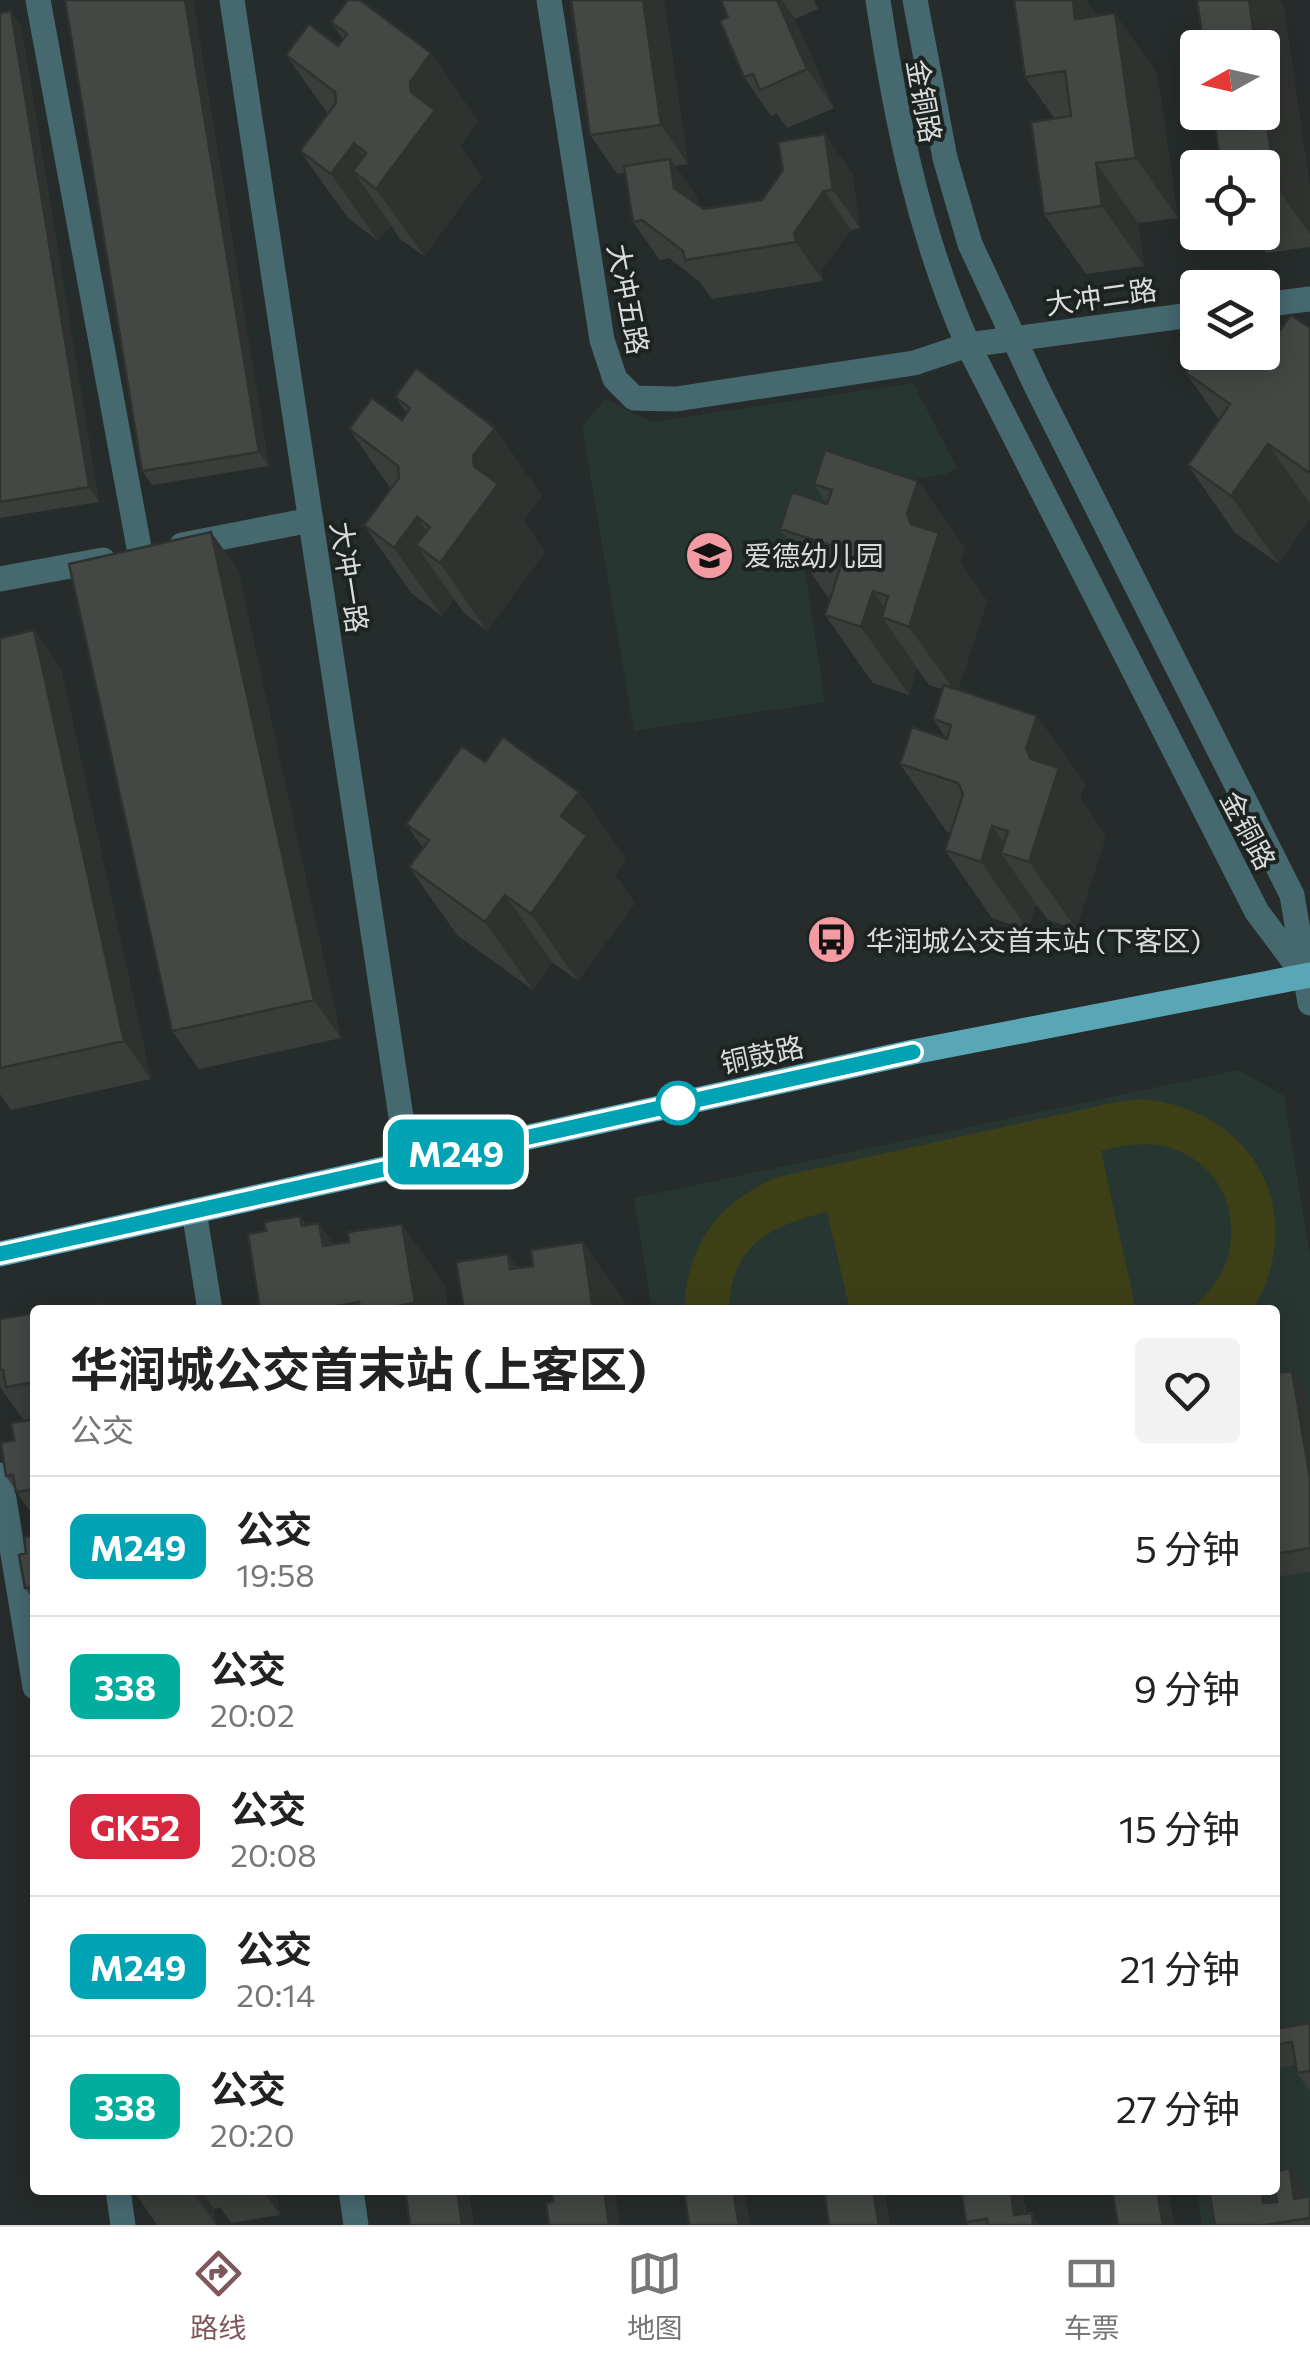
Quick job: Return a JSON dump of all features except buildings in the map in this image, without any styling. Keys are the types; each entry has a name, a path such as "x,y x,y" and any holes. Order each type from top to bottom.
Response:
{"main road":[{"name":"铜鼓路","path":"0,1254 913,1052 1309,983"}],"street":[{"path":"38,0 140,553"},
{"name":"大冲一路","path":"232,0 408,1163"},
{"name":"大冲五路","path":"549,0 602,340 615,379 624,391 646,401 676,400 914,363 968,345 1013,338"},
{"name":"金铜路","path":"878,0 907,168 944,291 1239,878 1258,912 1309,983"},
{"name":"金铜路","path":"915,0 932,98 970,244 1013,338 1292,895 1309,983"},
{"path":"1280,302 1310,298"},
{"name":"大冲二路","path":"1013,338 1180,316"},
{"path":"0,579 310,520"},
{"path":"194,1211 209,1305"},
{"path":"0,1475 30,1657"},
{"path":"119,2195 124,2225"},
{"path":"351,2195 356,2225"}],"shaded area":[{"name":"爱德幼儿园","path":"913,383 957,468 945,474 831,494 818,510 822,546 804,564 825,702 634,731 582,427 605,399 651,422"},
{"path":"1238,1070 1284,1096 1310,1257 1310,2225 1202,2225 1198,2195 1280,2195 1280,1305 651,1305 634,1198"}],"green space":[{"path":"1142,1099 1181,1107 1214,1122 1241,1144 1260,1171 1272,1202 1275,1237 1269,1273 1255,1305 1194,1305 1209,1291 1223,1269 1231,1219 1224,1195 1210,1174 1190,1157 1148,1144 1101,1151 1135,1305 849,1305 827,1212 789,1224 758,1242 737,1269 730,1305 685,1305 692,1265 709,1228 756,1187 778,1177"}],"bus line":[{"name":"M249","path":"0,1254 913,1052"}],"place":[{"name":"爱德幼儿园","path":"709,555"},
{"name":"华润城公交首末站 (下客区)","path":"831,940"}]}
